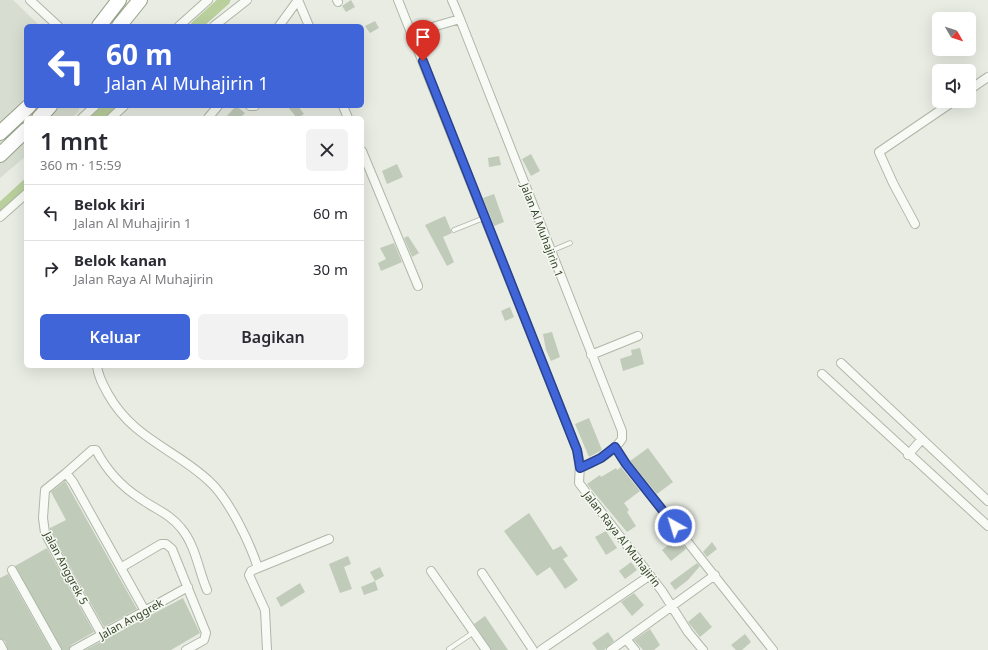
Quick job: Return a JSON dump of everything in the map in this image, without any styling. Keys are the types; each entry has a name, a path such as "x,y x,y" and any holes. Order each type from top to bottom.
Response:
{"highway":[{"path":"101,24 120,0"},
{"path":"121,24 140,0"},
{"path":"2,128 27,108"},
{"path":"41,116 48,108"},
{"path":"0,155 24,132"}],"street":[{"path":"30,0 56,24"},
{"path":"181,24 208,0"},
{"path":"280,24 298,0 309,24"},
{"name":"Jalan Raya Al Muhajirin","path":"398,0 577,450 580,468 578,483 672,606 703,650"},
{"name":"Jalan Al Muhajirin 1","path":"452,0 622,431 622,440 615,447"},
{"path":"216,24 243,1"},
{"path":"412,33 460,19"},
{"path":"976,86 988,78"},
{"path":"84,116 93,108"},
{"path":"113,116 122,108"},
{"path":"210,116 216,108"},
{"path":"915,224 893,183 879,152 944,108"},
{"path":"364,156 418,286"},
{"path":"0,217 24,196"},
{"path":"591,355 638,336"},
{"path":"841,363 988,501"},
{"path":"98,368 104,386 114,405 124,418 161,448 199,472 220,493 235,518 258,568"},
{"path":"822,374 908,455 988,526"},
{"path":"908,455 922,439"},
{"path":"580,468 601,458 615,447 626,464 773,650"},
{"path":"145,611 122,567 73,482 66,473 92,450 96,450 105,466 140,499 167,514 182,528 192,546 207,590"},
{"name":"Jalan Anggrek 5","path":"66,473 45,490 43,518 45,533 102,635"},
{"path":"267,650 265,610 249,575 251,571 329,539"},
{"path":"122,567 161,544 166,544 172,549 206,636 204,640 186,650"},
{"path":"12,570 57,650"},
{"path":"432,571 486,650"},
{"path":"482,573 533,650"},
{"path":"611,650 715,575"},
{"path":"541,650 649,576"},
{"name":"Jalan Anggrek","path":"74,650 188,587"},
{"path":"626,639 634,650"},
{"path":"0,644 3,650"}],"lane":[{"path":"454,230 484,218"},
{"path":"551,251 570,243"},
{"path":"449,649 474,632"}],"shaded area":[{"path":"0,0 13,0 38,24 24,24 24,108 79,108 78,112 73,116 24,116 24,158 0,178"}],"building":[{"path":"351,0 355,7 346,12 342,6"},
{"path":"375,21 379,28 370,33 365,26"},
{"path":"234,108 239,108 245,113 242,116 227,116"},
{"path":"289,108 300,108 304,114 295,116"},
{"path":"531,154 540,171 531,176 522,159"},
{"path":"499,156 501,165 489,167 488,158"},
{"path":"397,164 403,177 387,184 382,171"},
{"path":"494,194 504,222 494,226 483,198"},
{"path":"445,216 452,233 443,237 454,262 447,266 425,225"},
{"path":"408,236 419,253 412,257 404,238"},
{"path":"394,243 402,262 381,271 378,263 386,259 380,248"},
{"path":"510,307 514,317 505,321 501,311"},
{"path":"552,332 560,357 551,361 546,350 543,334"},
{"path":"640,348 644,364 623,371 620,359 632,355 631,350"},
{"path":"589,418 602,450 589,457 575,424"},
{"path":"648,448 673,482 657,494 630,461"},
{"path":"621,467 640,491 624,503 629,510 627,512 636,526 627,532 587,484 600,475 601,477 616,468 617,470"},
{"path":"65,481 137,609 104,627 50,531 50,528 66,520 51,492"},
{"path":"529,513 553,550 561,546 568,556 563,559 578,580 565,589 550,567 537,576 504,531"},
{"path":"606,531 617,548 606,555 595,537"},
{"path":"677,538 686,549 671,561 662,550"},
{"path":"712,542 717,549 707,557 703,552"},
{"path":"47,548 94,632 71,645 69,650 62,650 15,566"},
{"path":"348,556 351,564 344,567 352,589 340,593 329,564"},
{"path":"631,562 637,570 625,579 619,571"},
{"path":"697,563 700,566 688,580 675,590 670,583"},
{"path":"380,567 384,576 375,581 370,572"},
{"path":"8,574 51,650 8,650 5,641 0,639 0,578"},
{"path":"375,581 378,590 364,595 361,587"},
{"path":"300,583 305,592 281,607 276,598"},
{"path":"634,593 644,605 632,616 621,602"},
{"path":"183,598 200,633 171,650 85,650"},
{"path":"700,612 712,627 700,637 688,622"},
{"path":"485,616 508,650 491,650 474,624"},
{"path":"650,629 660,645 654,650 643,650 634,640"},
{"path":"608,632 614,641 604,650 597,650 592,643"},
{"path":"745,634 751,642 742,650 736,650 731,645"}],"waterway":[{"path":"198,24 225,0"},
{"path":"99,116 108,108"},
{"path":"0,209 24,187"}],"route":[{"path":"423,61 577,450 580,468 601,458 615,447 626,464 675,526"}]}
